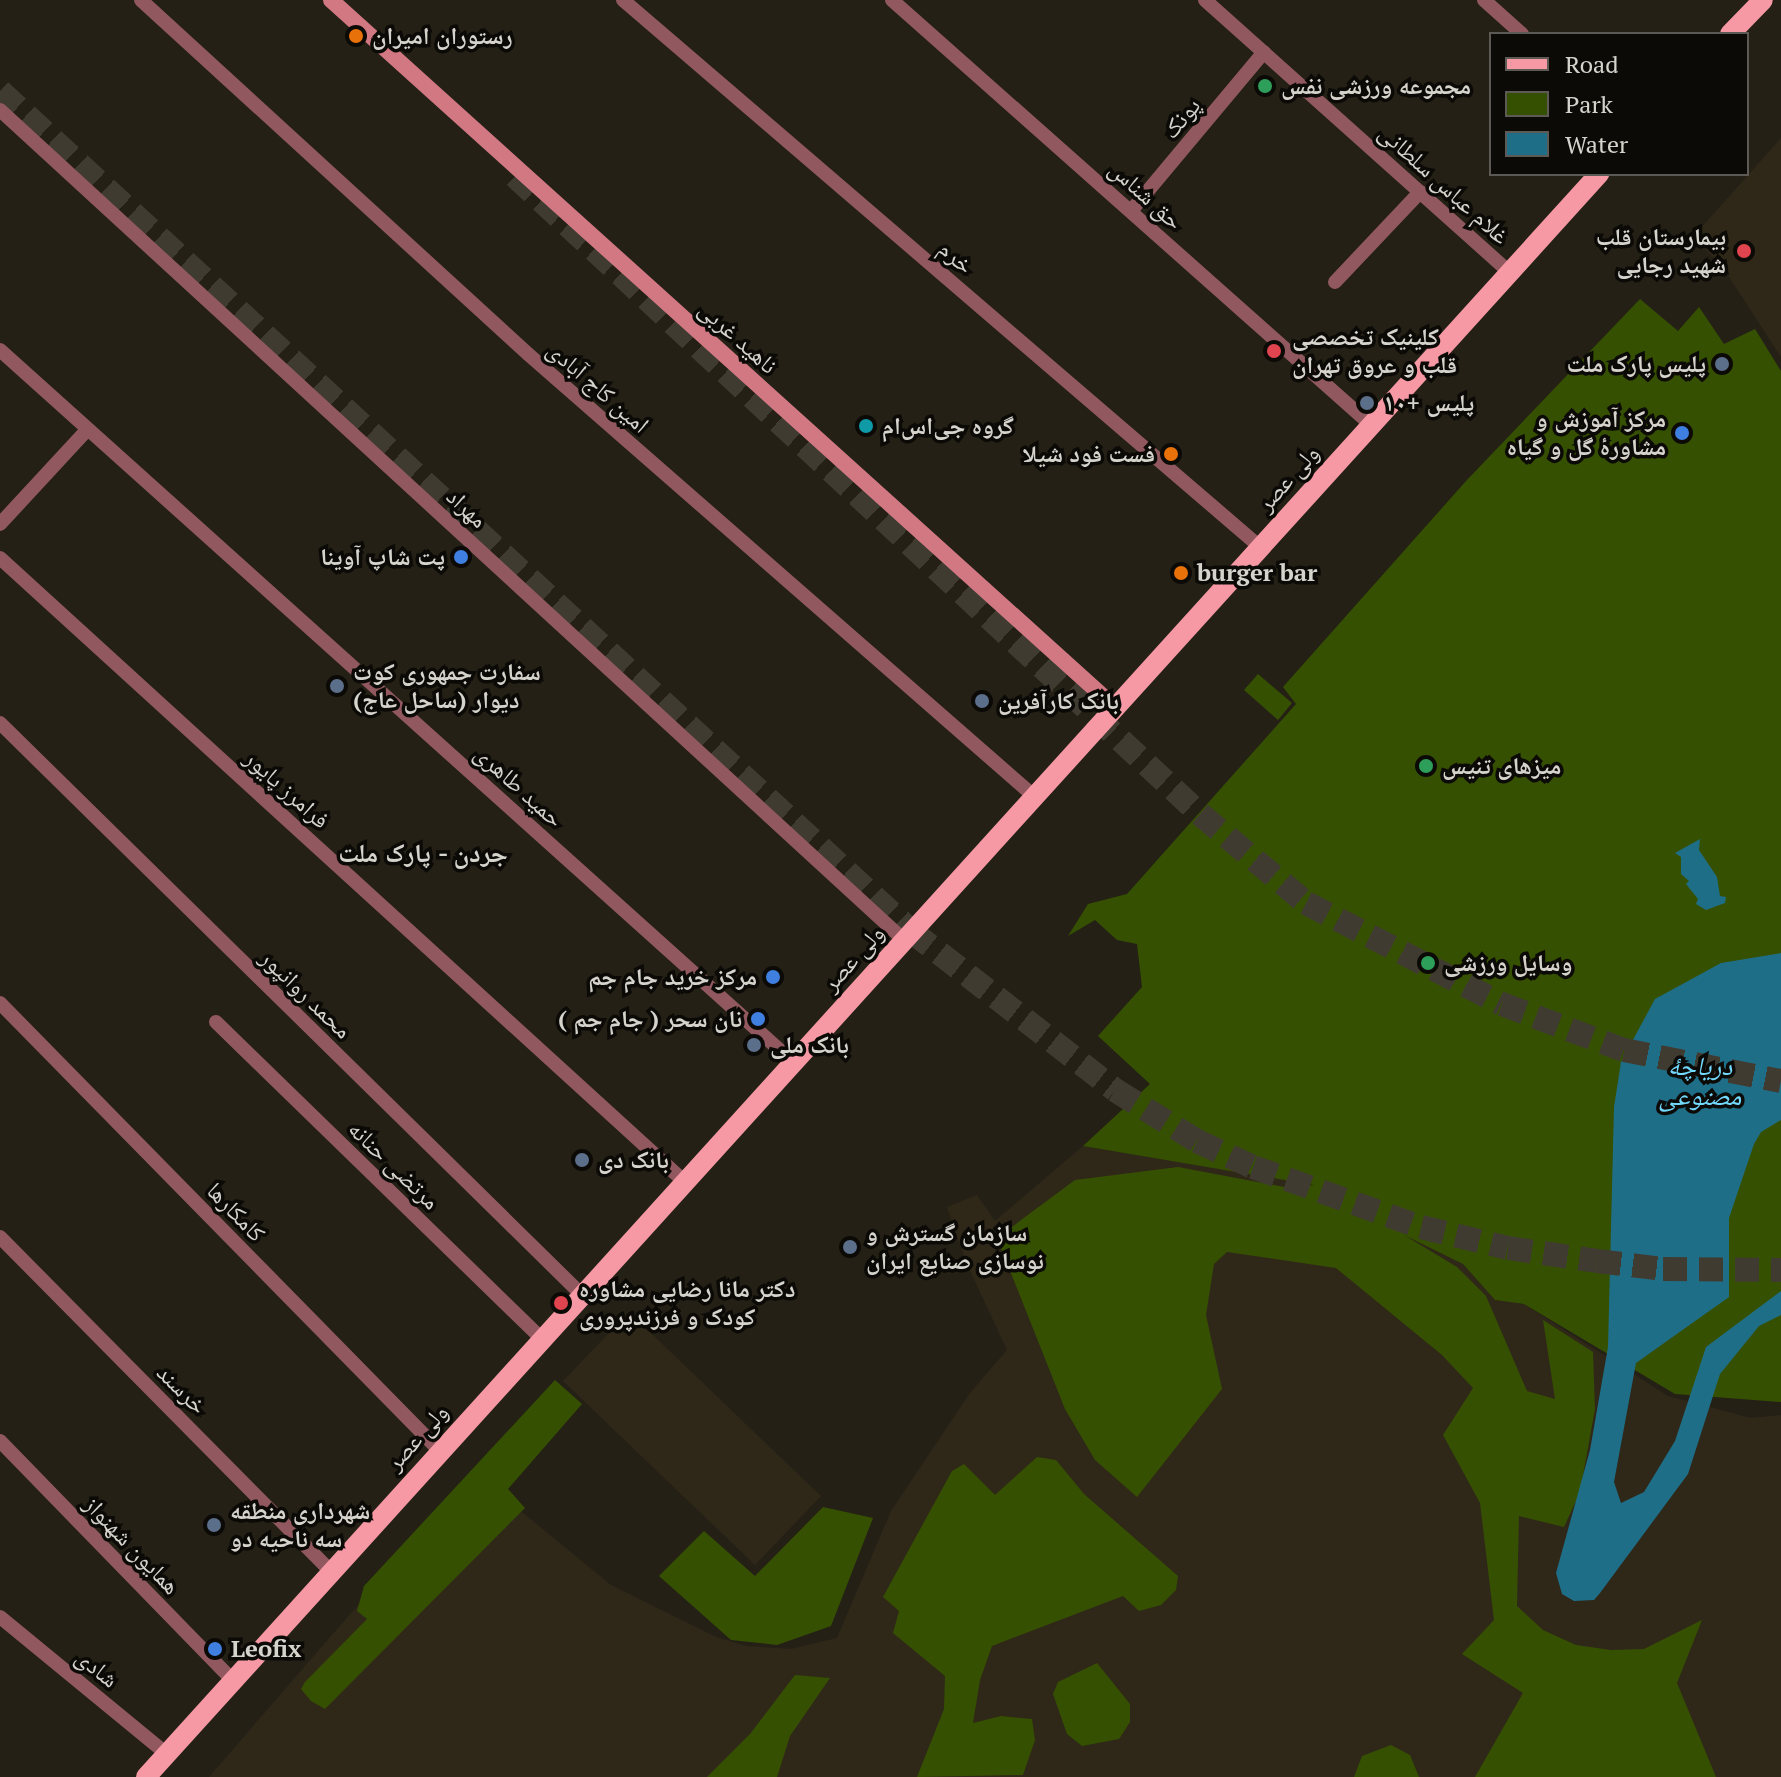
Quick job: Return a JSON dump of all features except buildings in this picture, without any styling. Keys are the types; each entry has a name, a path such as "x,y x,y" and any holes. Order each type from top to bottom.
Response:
{"main road":[{"name":"ناهید غربی","path":"331,0 1116,708"},
{"path":"1732,32 1763,0"},
{"name":"ولی عصر","path":"146,1777 1597,176"}],"street":[{"name":"امین کاج آبادی","path":"141,0 516,344 1035,797"},
{"name":"خرم","path":"623,0 1260,547"},
{"name":"حق شناس","path":"892,0 1370,424"},
{"name":"غلام عباس سلطانی","path":"1205,0 1509,272"},
{"path":"1484,0 1520,32"},
{"name":"پونک","path":"1131,211 1264,52"},
{"name":"مهراد","path":"0,110 904,940"},
{"path":"1335,282 1420,192"},
{"name":"حمید طاهری","path":"0,350 794,1063"},
{"path":"2,519 88,429"},
{"name":"فرامرز پایور","path":"0,558 686,1183"},
{"name":"محمد روانپور","path":"0,723 582,1295"},
{"name":"کامکارها","path":"0,1003 440,1451"},
{"name":"مرتضی حنانه","path":"216,1022 542,1339"},
{"name":"خرسند","path":"0,1237 332,1572"},
{"name":"همایون شهنواز","path":"0,1441 233,1681"},
{"name":"شادی","path":"0,1617 167,1754"}],"shaded area":[{"name":"بیمارستان قلب شهید رجایی","path":"1781,138 1781,357 1722,266 1693,237"},
{"path":"1083,1146 1319,1185 1463,1264 1495,1300 1524,1304 1668,1396 1751,1418 1781,1415 1781,1777 209,1777 473,1472 611,1585 716,1637 746,1646 791,1649 837,1638 891,1511 970,1393 1007,1350 967,1264 947,1207 977,1195 995,1221"},
{"path":"629,1312 821,1496 755,1565 563,1381"}],"green space":[{"path":"1640,299 1678,331 1699,307 1724,344 1755,329 1781,371 1781,1402 1675,1394 1524,1304 1495,1300 1463,1264 1404,1235 1457,1267 1486,1296 1527,1391 1555,1399 1543,1320 1593,1352 1595,1409 1580,1492 1564,1527 1519,1516 1517,1606 1543,1630 1576,1645 1611,1650 1644,1649 1702,1620 1677,1683 1716,1777 1475,1777 1523,1693 1462,1654 1494,1620 1480,1503 1443,1435 1473,1388 1442,1355 1336,1268 1227,1252 1214,1264 1206,1315 1222,1389 1137,1497 1095,1460 1065,1409 997,1238 1075,1180 1178,1167 1290,1188 1314,1185 1083,1146 1150,1084 1098,1036 1142,987 1137,944 1117,940 1095,920 1068,936 1088,904 1127,894 1296,704 1283,687 1466,481"},
{"path":"1258,674 1292,703 1278,720 1244,690"},
{"path":"555,1380 582,1404 508,1489 525,1508 325,1709 311,1701 301,1689 305,1682 367,1619 357,1611 364,1586"},
{"path":"1037,1457 1056,1460 1084,1494 1178,1576 1176,1590 1161,1605 1139,1611 1123,1596 992,1646 980,1680 973,1723 1001,1716 1032,1719 1035,1740 1023,1775 917,1777 944,1709 945,1676 893,1633 899,1611 883,1597 952,1471 964,1464 995,1495"},
{"path":"823,1507 873,1518 831,1626 777,1645 731,1640 659,1576 704,1531 755,1576"},
{"path":"1097,1663 1130,1704 1130,1722 1119,1739 1082,1746 1067,1734 1053,1694 1058,1682"},
{"path":"795,1675 830,1678 790,1736 777,1777 707,1777 750,1734"},
{"path":"1391,1745 1410,1755 1419,1777 1354,1777 1362,1756"}],"water":[{"path":"1700,839 1699,850 1717,877 1720,896 1726,897 1725,903 1706,910 1696,904 1698,899 1686,884 1689,881 1681,874 1681,857 1675,853"},
{"name":"دریاچهٔ مصنوعی","path":"1781,953 1781,1120 1761,1132 1754,1144 1729,1218 1729,1297 1636,1363 1614,1482 1621,1503 1644,1492 1675,1441 1706,1347 1781,1291 1781,1315 1759,1326 1720,1374 1688,1474 1594,1600 1574,1601 1562,1594 1556,1573 1590,1450 1608,1347 1614,1107 1621,1062 1655,999 1721,963"}],"tunnel":[{"path":"0,91 911,931 1115,1090 1197,1141 1253,1167 1421,1227 1508,1248 1663,1269 1781,1270"},
{"path":"515,176 1200,814 1306,903 1502,1004 1624,1050 1781,1081"}],"place":[{"name":"رستوران امیران","path":"356,36"},
{"name":"مجموعه ورزشی نفس","path":"1265,86"},
{"name":"بیمارستان قلب شهید رجایی","path":"1744,251"},
{"name":"کلینیک تخصصی قلب و عروق تهران","path":"1274,351"},
{"name":"پلیس پارک ملت","path":"1722,364"},
{"name":"پلیس +۱۰","path":"1367,403"},
{"name":"گروه جی‌اس‌ام","path":"866,426"},
{"name":"مرکز آموزش و مشاورهٔ گل و گیاه","path":"1682,433"},
{"name":"فست فود شیلا","path":"1171,454"},
{"name":"پت شاپ آوینا","path":"461,557"},
{"name":"burger bar","path":"1181,573"},
{"name":"سفارت جمهوری کوت دیوار (ساحل عاج)","path":"337,686"},
{"name":"بانک کارآفرین","path":"982,701"},
{"name":"میزهای تنیس","path":"1426,766"},
{"name":"وسایل ورزشی","path":"1428,963"},
{"name":"مرکز خرید جام جم","path":"773,977"},
{"name":"نان سحر ( جام جم )","path":"758,1019"},
{"name":"بانک ملی","path":"754,1045"},
{"name":"بانک دی","path":"582,1160"},
{"name":"سازمان گسترش و نوسازی صنایع ایران","path":"850,1247"},
{"name":"دکتر مانا رضایی مشاوره کودک و فرزندپروری","path":"561,1303"},
{"name":"شهرداری منطقه سه ناحیه دو","path":"214,1525"},
{"name":"Leofix","path":"215,1649"}],"district":[{"name":"جردن - پارک ملت","path":"423,853"}]}
